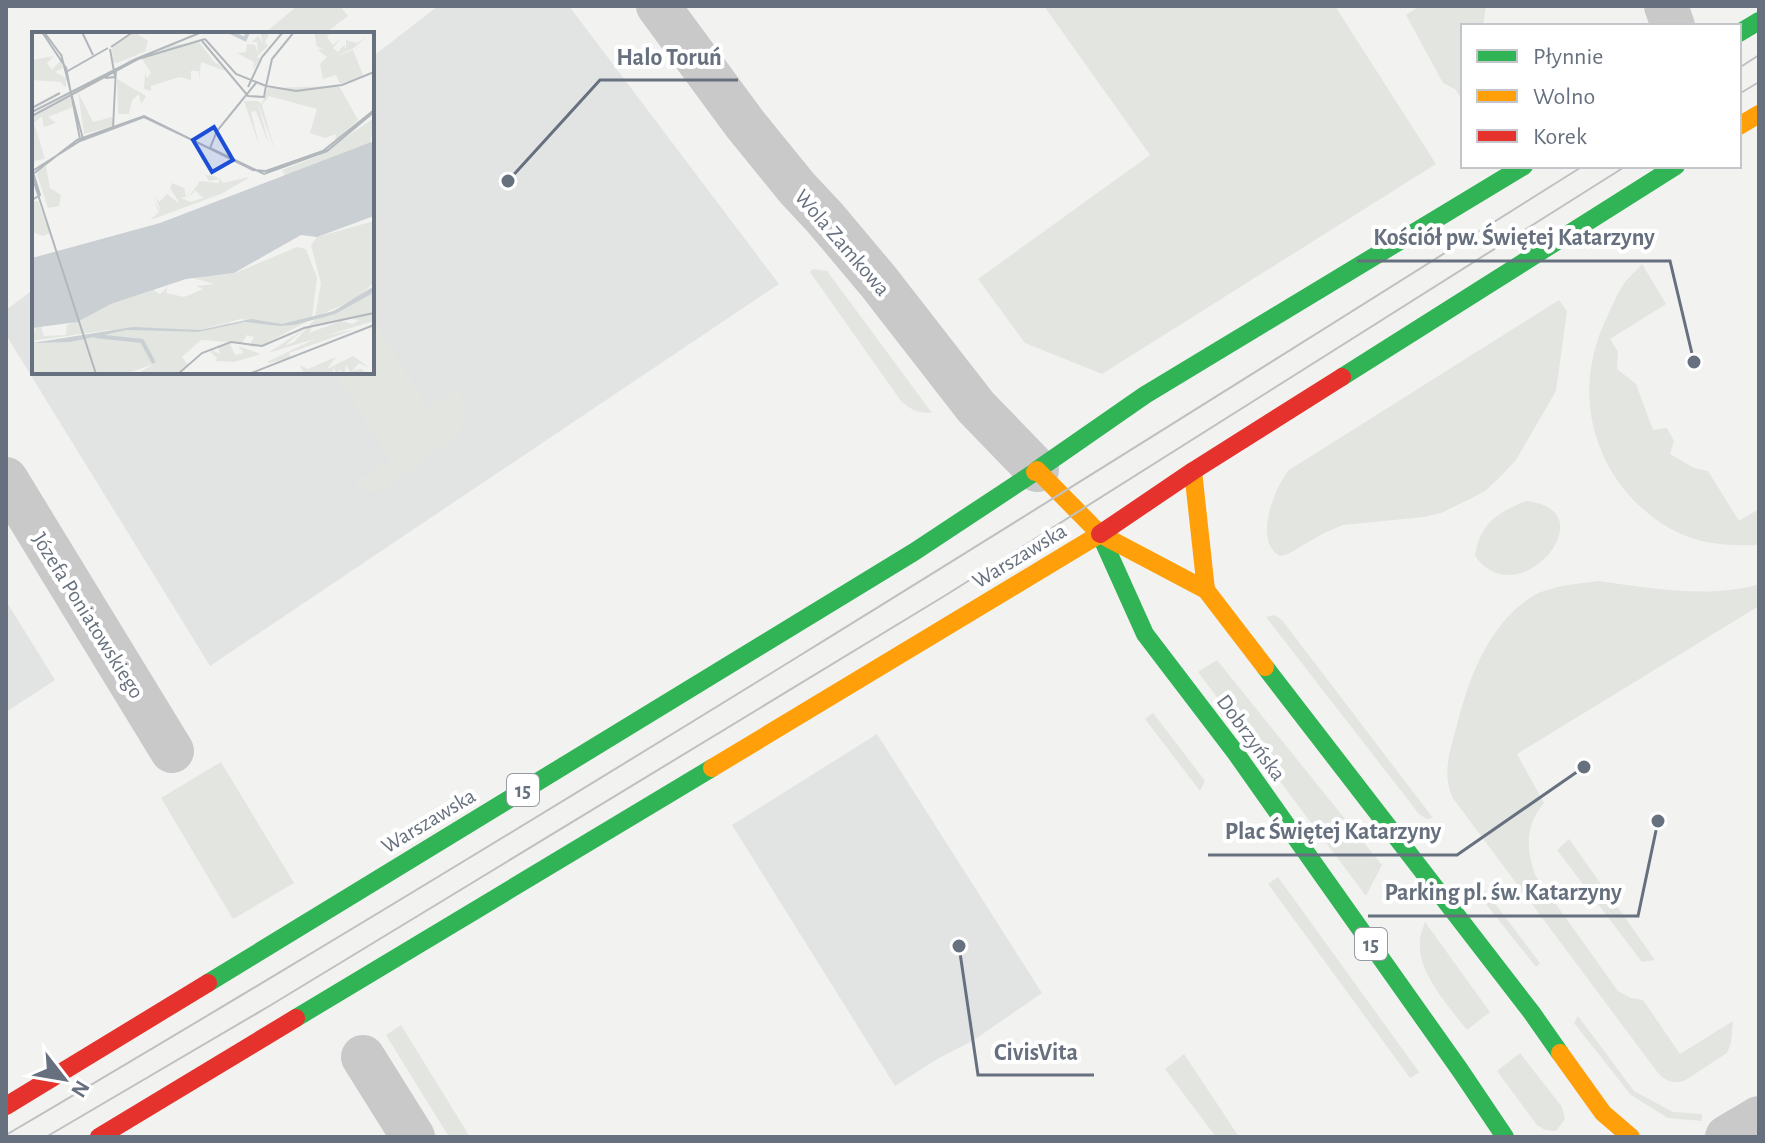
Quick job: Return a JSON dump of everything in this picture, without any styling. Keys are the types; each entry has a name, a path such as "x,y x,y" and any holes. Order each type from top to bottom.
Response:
{"main road":[{"path":"1741,32 1759,21"},
{"path":"1741,125 1759,114"},
{"name":"Warszawska","path":"6,1106 914,552 1145,395 1521,168"},
{"name":"Warszawska","path":"99,1137 1100,534 1193,471 1673,168"},
{"name":"15","path":"1037,470 1100,534 1206,590 1532,1013 1603,1113 1631,1137"},
{"path":"1193,471 1206,590"},
{"name":"Dobrzyńska","path":"1100,534 1145,634 1235,752 1505,1137"}],"street":[{"name":"Wola Zamkowa","path":"658,6 779,167 878,281 976,407 1037,470"},
{"name":"Józefa Poniatowskiego","path":"6,479 172,751"},
{"path":"363,1057 413,1137"},
{"path":"1727,1137 1759,1118"}],"shaded area":[{"path":"297,6 340,6 348,16 327,32 266,32"},
{"path":"438,6 569,6 779,284 210,666 6,335 6,310 32,290 32,374 374,374 374,55"},
{"path":"1044,6 1335,6 1436,164 1102,374 1025,343 978,279 1150,155"},
{"path":"1420,6 1486,6 1483,24 1461,24 1461,98 1455,89 1443,83 1406,15"},
{"path":"1642,264 1666,304 1610,339 1618,352 1617,369 1636,384 1653,430 1667,428 1674,441 1670,454 1694,468 1708,471 1739,521 1759,509 1759,545 1703,541 1669,528 1627,493 1602,452 1590,407 1592,361 1598,338 1618,294"},
{"path":"813,269 827,271 932,413 915,410 901,401 810,272"},
{"path":"1559,300 1567,311 1556,391 1516,460 1485,491 1441,513 1343,525 1288,554 1280,556 1272,549 1268,539 1269,514 1277,489 1289,470"},
{"path":"374,320 428,407 459,388 463,400 463,423 458,435 385,489 376,492 360,489 355,482 390,460 335,374 374,374"},
{"path":"1526,501 1550,508 1560,522 1558,538 1548,555 1532,568 1513,575 1493,572 1475,556 1481,535 1498,515"},
{"path":"1599,581 1701,591 1759,584 1759,606 1517,754 1544,803 1533,820 1529,837 1535,875 1618,991 1643,1000 1680,1054 1733,1021 1727,1053 1680,1082 1670,1081 1658,1073 1452,797 1449,788 1447,770 1462,707 1475,670 1493,636 1518,607 1540,592"},
{"path":"6,601 55,680 6,712"},
{"path":"1274,615 1282,620 1433,818 1427,819 1419,814 1266,617"},
{"path":"1217,660 1382,865 1366,896 1198,672"},
{"path":"1153,713 1205,781 1200,791 1145,719"},
{"path":"877,734 1042,993 974,1040 895,1086 732,825"},
{"path":"221,762 294,883 233,919 161,798"},
{"path":"1569,839 1655,960 1642,962 1557,850"},
{"path":"1278,877 1420,1072 1410,1078 1268,884"},
{"path":"1483,888 1540,963 1536,967 1482,899"},
{"path":"1425,922 1490,1012 1467,1030 1436,988 1424,965 1420,941"},
{"path":"1578,1016 1634,1091 1673,1112 1702,1114 1702,1121 1668,1118 1631,1095 1574,1023"},
{"path":"401,1025 470,1137 449,1137 386,1035"},
{"path":"1520,1053 1562,1107 1565,1119 1556,1131 1537,1125 1497,1071"},
{"path":"1184,1054 1239,1137 1216,1137 1165,1069"}],"tram line":[{"path":"1741,67 1759,55"},
{"path":"1741,93 1759,82"},
{"path":"6,1135 403,898 798,656 1580,168"},
{"path":"46,1137 271,1005 946,595 1623,168"}],"traffic: fast":[{"path":"1741,32 1759,21"},
{"path":"1037,470 1145,395 1521,168"},
{"path":"1342,377 1673,168"},
{"path":"208,983 914,552 1035,472"},
{"path":"1100,534 1145,634 1235,752 1505,1137"},
{"path":"1265,667 1560,1053"},
{"path":"296,1018 712,768"}],"traffic: slow":[{"path":"1741,125 1759,114"},
{"path":"1035,472 1037,470 1100,534 1206,590 1265,667"},
{"path":"1193,471 1206,590"},
{"path":"712,768 1100,534"},
{"path":"1560,1053 1603,1113 1631,1137"}],"traffic: jam":[{"path":"1100,534 1342,377"},
{"path":"6,1106 208,983"},
{"path":"99,1137 296,1018"}],"place":[{"name":"Halo Toruń","path":"508,181"},
{"name":"Kościół pw. Świętej Katarzyny","path":"1694,362"},
{"name":"Plac Świętej Katarzyny","path":"1584,767"},
{"name":"Parking pl. św. Katarzyny","path":"1658,821"},
{"name":"CivisVita","path":"959,946"}]}
